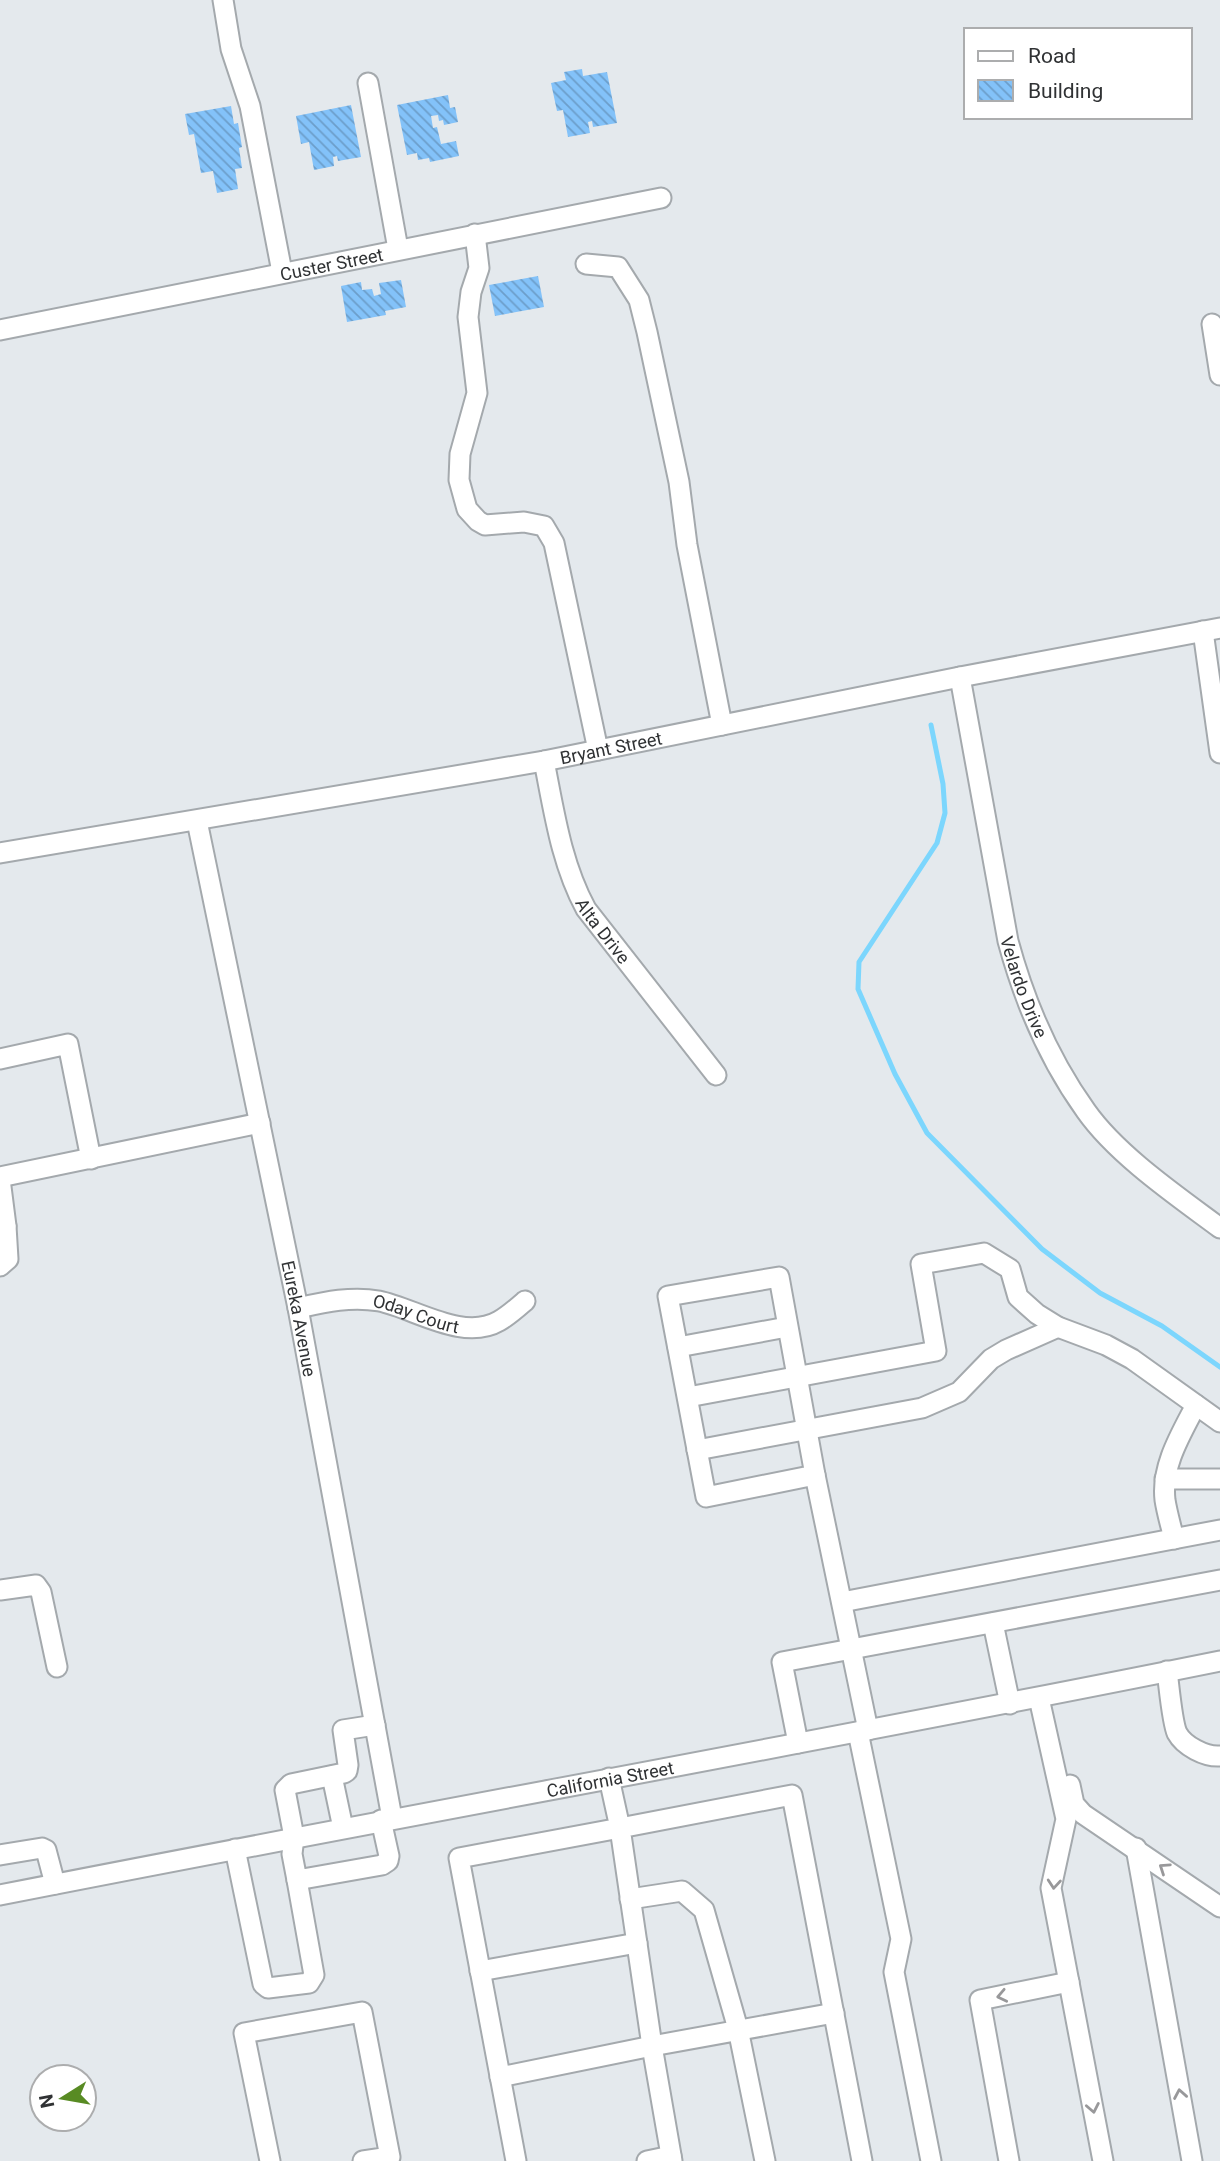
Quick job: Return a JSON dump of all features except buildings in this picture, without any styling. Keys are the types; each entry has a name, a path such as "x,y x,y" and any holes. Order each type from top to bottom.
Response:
{"street":[{"path":"223,0 231,49 250,106 282,272"},
{"path":"368,83 398,250"},
{"name":"Custer Street","path":"0,330 661,198"},
{"path":"475,234 479,268 471,292 468,317 477,393 460,454 459,480 467,509 478,521 485,525 524,522 544,526 554,543 598,750"},
{"path":"586,264 618,267 639,300 679,482 687,545 722,725"},
{"path":"1212,324 1220,375"},
{"path":"1211,630 1220,753"},
{"name":"Bryant Street","path":"0,853 544,761 960,677 1211,630"},
{"name":"Velardo Drive","path":"960,677 1008,941 1017,974 1043,1038 1086,1112 1115,1143 1155,1178 1217,1219"},
{"name":"Alta Drive","path":"544,761 564,860 573,886 586,909 716,1075"},
{"name":"Eureka Avenue","path":"197,821 298,1308 375,1725 386,1819 388,1861 382,1865 297,1880"},
{"path":"0,1059 68,1044 91,1159"},
{"path":"0,1266 8,1259 0,1178 260,1123"},
{"path":"688,1397 936,1351 921,1264 984,1253 1010,1269 1018,1297 1037,1314 1058,1327 1106,1345 1132,1359 1220,1422"},
{"path":"815,1475 706,1497 668,1296 779,1278 806,1429 851,1649 863,1731 901,1939 894,1972 931,2161"},
{"name":"Oday Court","path":"298,1308 335,1300 379,1301 425,1318 470,1327 498,1322 525,1301"},
{"path":"678,1347 787,1326"},
{"path":"697,1450 922,1408 959,1392 991,1359 1006,1350 1058,1327"},
{"path":"1174,1539 1165,1499 1165,1479 1173,1451 1196,1405"},
{"path":"1165,1479 1220,1479"},
{"path":"842,1602 1220,1530"},
{"path":"798,1743 782,1662 1220,1580"},
{"path":"0,1590 36,1585 41,1592 57,1667"},
{"path":"993,1623 1010,1704"},
{"name":"California Street","path":"0,1895 386,1819 1010,1704 1220,1661"},
{"path":"1167,1671 1177,1732 1193,1748 1220,1756"},
{"path":"1045,1697 1074,1804 1103,1829 1220,1907"},
{"path":"1045,1697 1066,1819 1051,1888 1103,2161"},
{"path":"235,1849 263,1984 268,1988 309,1983 314,1975 292,1854 294,1837 285,1790 287,1786 348,1771 343,1730 375,1725"},
{"path":"332,1776 343,1828"},
{"path":"609,1778 620,1828 671,2159 647,2161"},
{"path":"516,2161 459,1858 792,1795 862,2161"},
{"path":"1062,1842 1083,1832 1103,1829"},
{"path":"0,1855 42,1848 46,1850 55,1884"},
{"path":"1136,1849 1192,2161"},
{"path":"630,1899 682,1891 704,1910 738,2029 765,2161"},
{"path":"480,1971 637,1943"},
{"path":"1009,2161 981,2000 1069,1982"},
{"path":"270,2161 244,2033 362,2012 390,2157 363,2161"},
{"path":"500,2077 834,2012"}],"waterway":[{"path":"931,725 943,784 945,813 937,843 859,962 858,989 895,1074 927,1133 1042,1249 1100,1293 1162,1326 1220,1367"}]}
